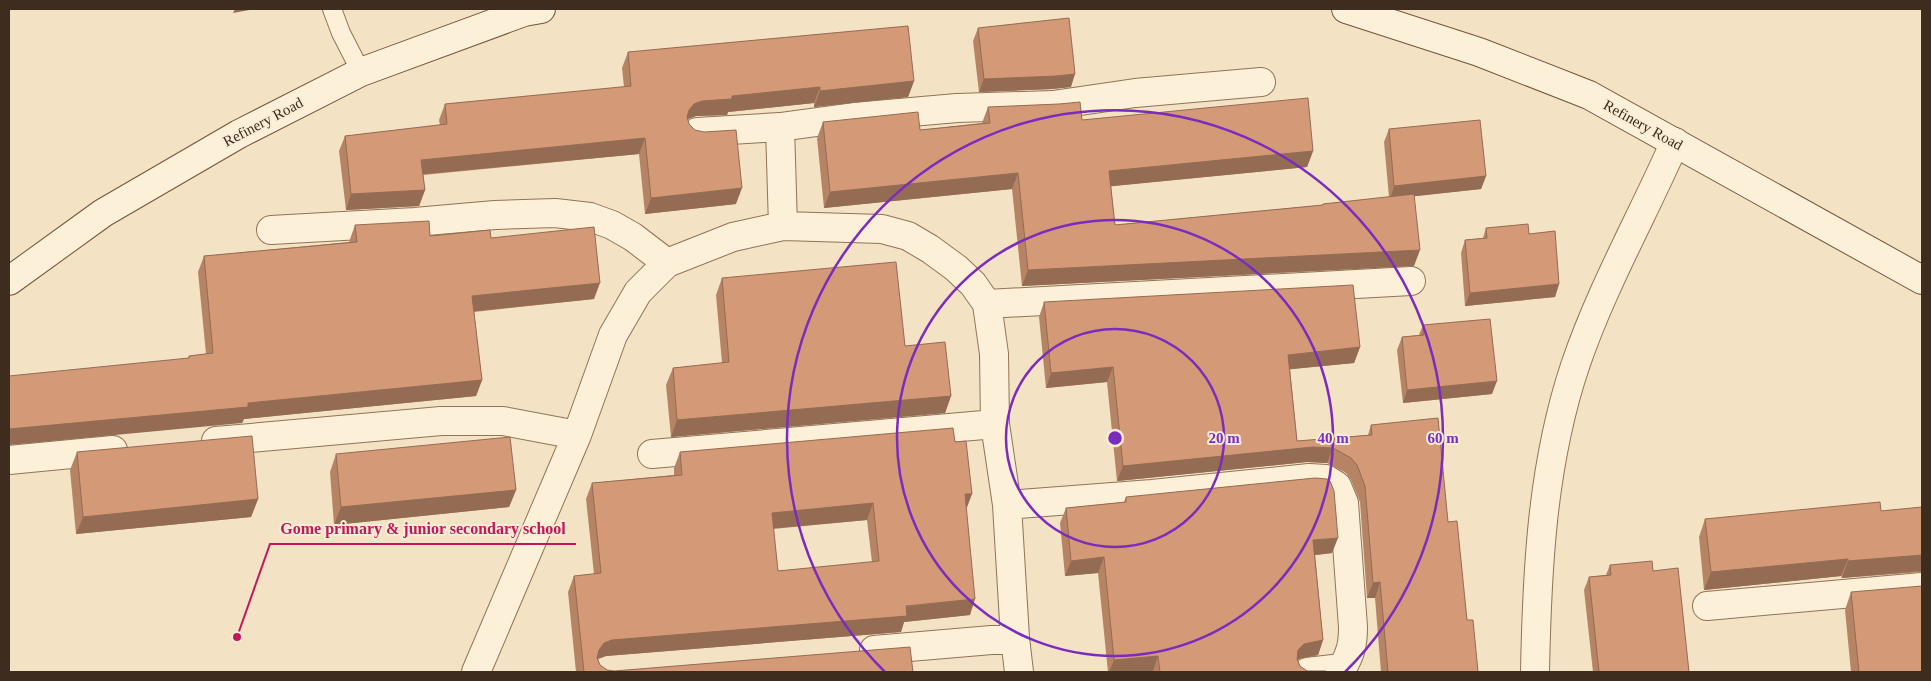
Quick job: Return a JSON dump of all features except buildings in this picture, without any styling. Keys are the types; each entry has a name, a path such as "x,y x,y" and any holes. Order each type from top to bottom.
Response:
{"street":[{"name":"Refinery Road","path":"9,281 112,208 239,134 361,72 524,12 541,9"},
{"name":"Refinery Road","path":"1346,9 1479,52 1589,96 1922,280"},
{"path":"697,132 780,127 854,117 958,108 1053,105 1135,93 1261,82"},
{"path":"780,127 783,226"},
{"path":"1535,672 1536,596 1543,510 1558,429 1575,366 1610,279 1658,182 1675,142"},
{"path":"271,230 415,222 494,215 555,213 590,217 612,225 633,237 667,263"},
{"path":"476,672 577,435 613,335 638,292 667,263 733,237 783,226 882,229 908,236 956,268 973,284 987,304 994,354 995,424 1007,505 1015,638 1019,672"},
{"path":"987,304 1411,281"},
{"path":"195,442 441,421 503,421 577,435"},
{"path":"652,454 995,424"},
{"path":"9,460 138,448"},
{"path":"1007,505 1152,494 1286,480 1326,479 1337,486 1344,503 1353,643 1350,656 1342,668 1307,672"},
{"path":"1707,606 1922,587"},
{"path":"846,652 1015,638"}],"lane":[{"path":"332,9 341,33 361,72"}],"place":[{"name":"Gome primary & junior secondary school","path":"237,637"}]}
